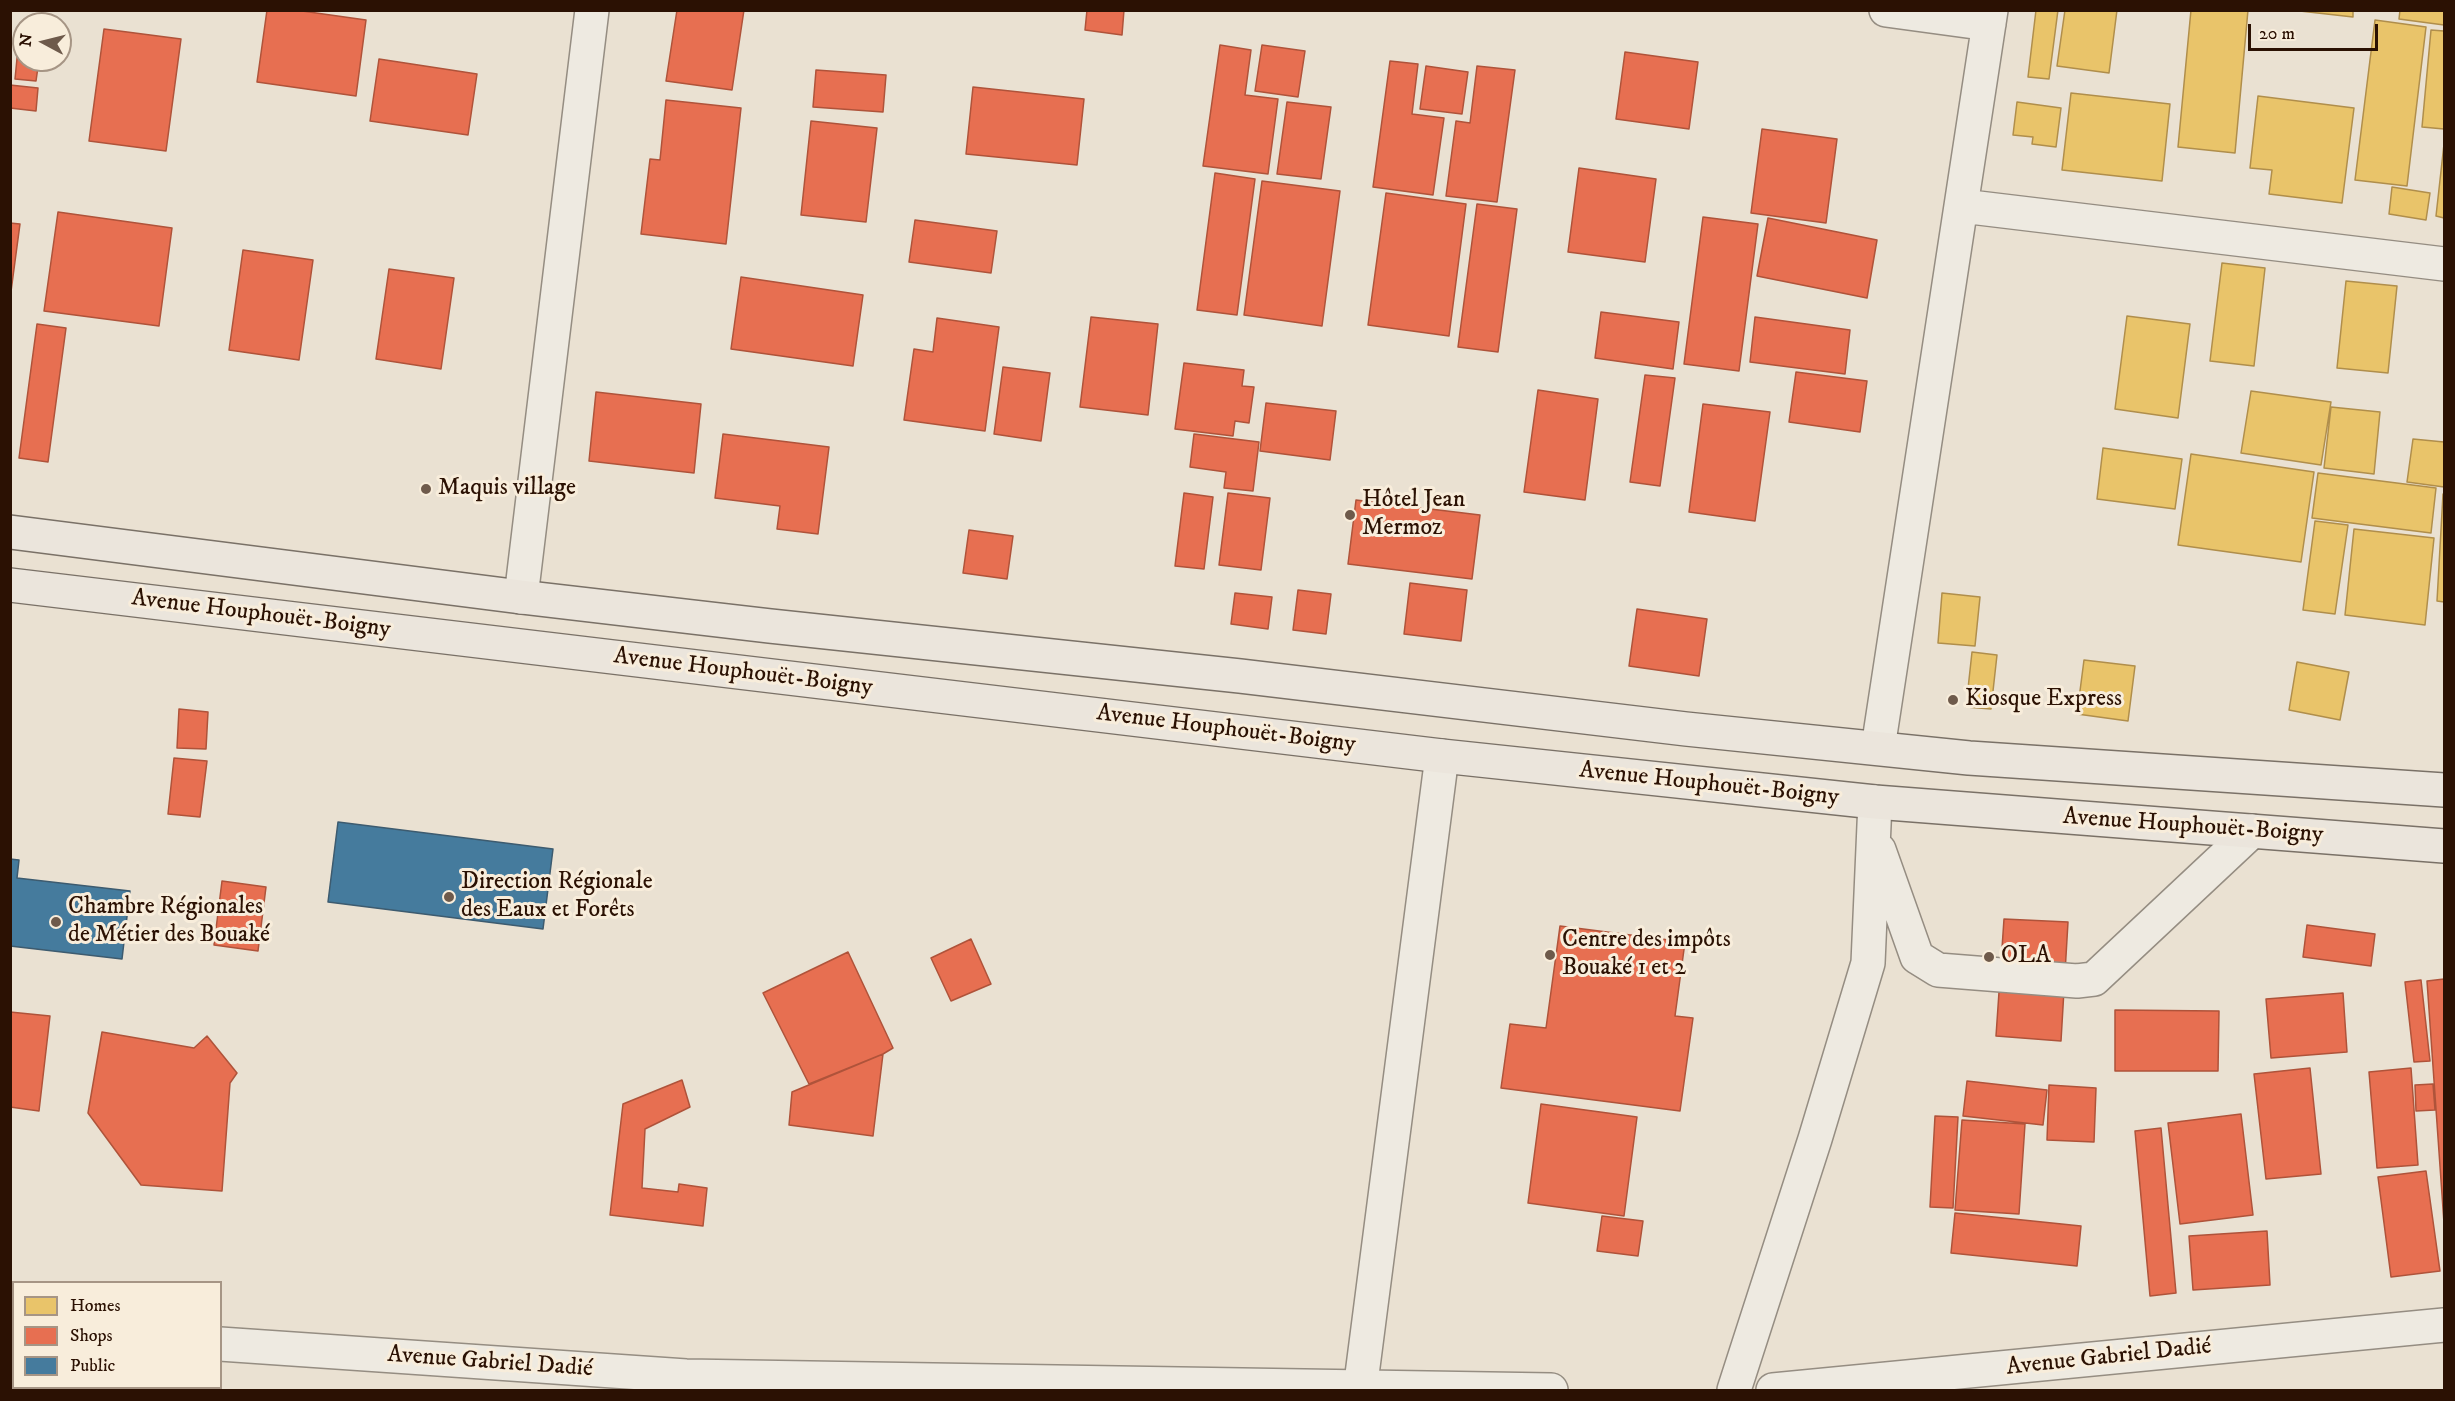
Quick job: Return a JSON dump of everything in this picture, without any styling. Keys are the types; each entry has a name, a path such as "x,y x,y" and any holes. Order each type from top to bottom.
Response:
{"highway":[{"name":"Avenue Houphouët-Boigny","path":"10,532 521,597 1240,676 1686,729 1969,758 2445,790"},
{"name":"Avenue Houphouët-Boigny","path":"10,585 1442,756 1874,818 2252,831 2445,846"}],"street":[{"path":"521,597 592,10"},
{"path":"1878,748 1990,17 1886,10"},
{"path":"1962,206 2445,264"},
{"path":"1360,1388 1442,756"},
{"path":"1874,818 1917,957 1938,970 2077,981 2094,979 2252,831"},
{"path":"1734,1390 1815,1139 1868,963 1874,818"},
{"name":"Avenue Gabriel Dadié","path":"1773,1390 2445,1325"},
{"name":"Avenue Gabriel Dadié","path":"222,1344 686,1376 1551,1390"}],"building: Homes":[{"path":"2036,10 2058,10 2049,79 2028,77"},
{"path":"2065,10 2117,10 2109,73 2057,66"},
{"path":"2191,10 2248,10 2235,153 2178,147"},
{"path":"2291,10 2353,10 2353,17"},
{"path":"2400,10 2444,10 2444,25 2399,19"},
{"path":"2375,20 2426,27 2407,186 2355,180"},
{"path":"2431,30 2444,31 2444,129 2422,127"},
{"path":"2071,93 2170,104 2162,181 2062,170"},
{"path":"2258,96 2354,108 2342,203 2269,194 2272,170 2250,168"},
{"path":"2017,102 2061,108 2056,147 2032,144 2033,137 2013,135"},
{"path":"2444,144 2444,218 2436,216"},
{"path":"2392,187 2430,193 2426,220 2389,214"},
{"path":"2222,263 2265,268 2254,366 2210,361"},
{"path":"2346,281 2397,286 2388,373 2337,368"},
{"path":"2127,316 2190,324 2178,418 2115,409"},
{"path":"2251,391 2331,402 2321,465 2241,453"},
{"path":"2331,407 2380,412 2374,474 2324,468"},
{"path":"2413,439 2444,442 2444,487 2407,482"},
{"path":"2103,448 2182,459 2175,509 2097,499"},
{"path":"2191,454 2314,472 2301,562 2178,545"},
{"path":"2318,473 2436,488 2431,533 2312,518"},
{"path":"2444,494 2444,602 2437,601"},
{"path":"2315,521 2348,525 2335,614 2303,610"},
{"path":"2354,529 2434,538 2425,625 2345,615"},
{"path":"1942,593 1980,597 1975,646 1938,643"},
{"path":"1972,652 1997,655 1991,709 1966,707"},
{"path":"2084,660 2135,666 2128,721 2077,714"},
{"path":"2297,662 2349,672 2340,720 2289,710"}],"building: Shops":[{"path":"267,10 295,10 366,20 356,96 257,82"},
{"path":"677,10 744,10 732,90 666,81"},
{"path":"1087,10 1124,10 1122,35 1085,30"},
{"path":"104,29 181,39 166,151 89,141"},
{"path":"1220,45 1251,50 1245,95 1278,99 1268,174 1203,166"},
{"path":"1262,45 1305,51 1298,97 1255,91"},
{"path":"1625,52 1698,62 1689,129 1616,119"},
{"path":"379,59 477,74 468,135 370,121"},
{"path":"1390,61 1418,64 1412,114 1444,118 1433,195 1373,187"},
{"path":"1426,66 1468,72 1462,114 1420,109"},
{"path":"1477,66 1515,70 1497,202 1446,196 1456,121 1470,123"},
{"path":"816,70 886,75 883,112 813,107"},
{"path":"16,72 37,72 36,81 15,79"},
{"path":"10,85 38,88 36,111 10,108"},
{"path":"973,87 1084,99 1077,165 966,154"},
{"path":"666,100 741,108 726,244 641,234 650,159 660,160"},
{"path":"1287,102 1331,107 1321,179 1277,174"},
{"path":"811,121 877,128 866,222 801,215"},
{"path":"1762,129 1837,139 1826,223 1751,213"},
{"path":"1579,168 1656,179 1645,262 1568,252"},
{"path":"1215,173 1255,179 1237,315 1197,310"},
{"path":"1262,181 1340,191 1322,326 1244,315"},
{"path":"1386,193 1466,204 1449,336 1368,325"},
{"path":"1477,204 1517,209 1498,352 1458,347"},
{"path":"58,212 172,228 159,326 44,311"},
{"path":"1703,217 1758,224 1739,371 1684,364"},
{"path":"1768,218 1877,240 1867,298 1757,276"},
{"path":"915,220 997,231 991,273 909,262"},
{"path":"10,223 20,224 10,299"},
{"path":"243,250 313,260 299,360 229,350"},
{"path":"389,269 454,278 441,369 376,359"},
{"path":"741,277 863,295 853,366 731,349"},
{"path":"1601,312 1679,322 1673,369 1595,358"},
{"path":"1091,317 1158,324 1148,415 1080,407"},
{"path":"1755,317 1850,330 1845,374 1750,362"},
{"path":"937,318 999,327 985,431 904,420 914,349 933,352"},
{"path":"37,324 66,328 48,462 19,458"},
{"path":"1184,363 1244,370 1242,386 1254,387 1249,423 1235,421 1233,436 1175,429"},
{"path":"1003,367 1050,373 1041,441 994,434"},
{"path":"1796,372 1867,381 1860,432 1789,422"},
{"path":"1645,375 1675,378 1660,486 1630,482"},
{"path":"1538,390 1598,399 1585,500 1524,492"},
{"path":"596,392 701,404 694,473 589,461"},
{"path":"1266,403 1336,411 1330,460 1260,451"},
{"path":"1703,404 1770,412 1755,521 1689,512"},
{"path":"723,434 829,447 818,534 777,529 780,506 715,498"},
{"path":"1194,434 1259,442 1253,491 1224,488 1226,472 1190,467"},
{"path":"1184,493 1213,497 1204,569 1175,566"},
{"path":"1228,493 1270,498 1261,570 1219,565"},
{"path":"1356,500 1480,515 1472,579 1348,564"},
{"path":"969,530 1013,536 1007,579 963,573"},
{"path":"1410,583 1467,590 1461,641 1404,634"},
{"path":"1298,590 1331,594 1326,634 1293,630"},
{"path":"1235,593 1272,597 1268,629 1231,624"},
{"path":"1637,609 1707,619 1699,676 1629,666"},
{"path":"179,709 208,712 206,749 177,748"},
{"path":"174,758 207,761 200,817 168,814"},
{"path":"222,881 266,887 258,951 214,945"},
{"path":"2004,919 2068,922 2061,1041 1996,1036"},
{"path":"2307,925 2375,934 2371,966 2303,957"},
{"path":"1560,926 1685,942 1675,1016 1693,1018 1680,1111 1501,1088 1510,1024 1546,1028"},
{"path":"971,939 991,984 951,1001 931,958"},
{"path":"848,952 893,1048 809,1084 763,993"},
{"path":"2444,979 2444,1223 2427,981"},
{"path":"2421,980 2430,1061 2414,1062 2405,982"},
{"path":"2343,993 2347,1052 2271,1058 2266,999"},
{"path":"2115,1010 2219,1011 2218,1071 2115,1071"},
{"path":"10,1012 50,1016 39,1111 10,1107"},
{"path":"102,1032 194,1048 207,1036 237,1073 230,1083 222,1191 141,1185 88,1113"},
{"path":"883,1054 873,1136 789,1125 792,1092"},
{"path":"2310,1068 2321,1174 2266,1179 2254,1074"},
{"path":"2411,1068 2418,1165 2377,1168 2369,1072"},
{"path":"682,1080 690,1107 645,1129 642,1188 678,1192 679,1184 707,1188 703,1226 610,1215 623,1104"},
{"path":"1967,1081 2047,1090 2043,1125 1963,1116"},
{"path":"2433,1084 2435,1110 2416,1111 2415,1085"},
{"path":"2049,1085 2096,1088 2094,1142 2047,1140"},
{"path":"1541,1104 1637,1117 1624,1216 1528,1203"},
{"path":"2241,1114 2253,1215 2180,1224 2168,1123"},
{"path":"1935,1116 1958,1117 1953,1208 1930,1207"},
{"path":"1962,1120 2025,1124 2019,1214 1955,1210"},
{"path":"2161,1128 2176,1293 2150,1296 2135,1131"},
{"path":"2426,1171 2440,1271 2391,1277 2378,1177"},
{"path":"1955,1213 2081,1226 2077,1266 1951,1253"},
{"path":"1602,1216 1643,1221 1638,1256 1597,1251"},
{"path":"2267,1231 2270,1285 2193,1290 2189,1236"}],"building: Public":[{"name":"Direction Régionale des Eaux et Forêts","path":"338,822 553,849 543,929 328,902"},
{"path":"10,859 19,860 17,878 130,891 122,959 10,946"}],"place":[{"name":"Maquis village","path":"426,489"},
{"name":"Hôtel Jean Mermoz","path":"1350,515"},
{"name":"Kiosque Express","path":"1953,700"},
{"name":"Direction Régionale des Eaux et Forêts","path":"449,897"},
{"name":"Chambre Régionales de Métier des Bouaké","path":"56,922"},
{"name":"Centre des impôts Bouaké 1 et 2","path":"1550,955"},
{"name":"OLA","path":"1989,957"}]}
